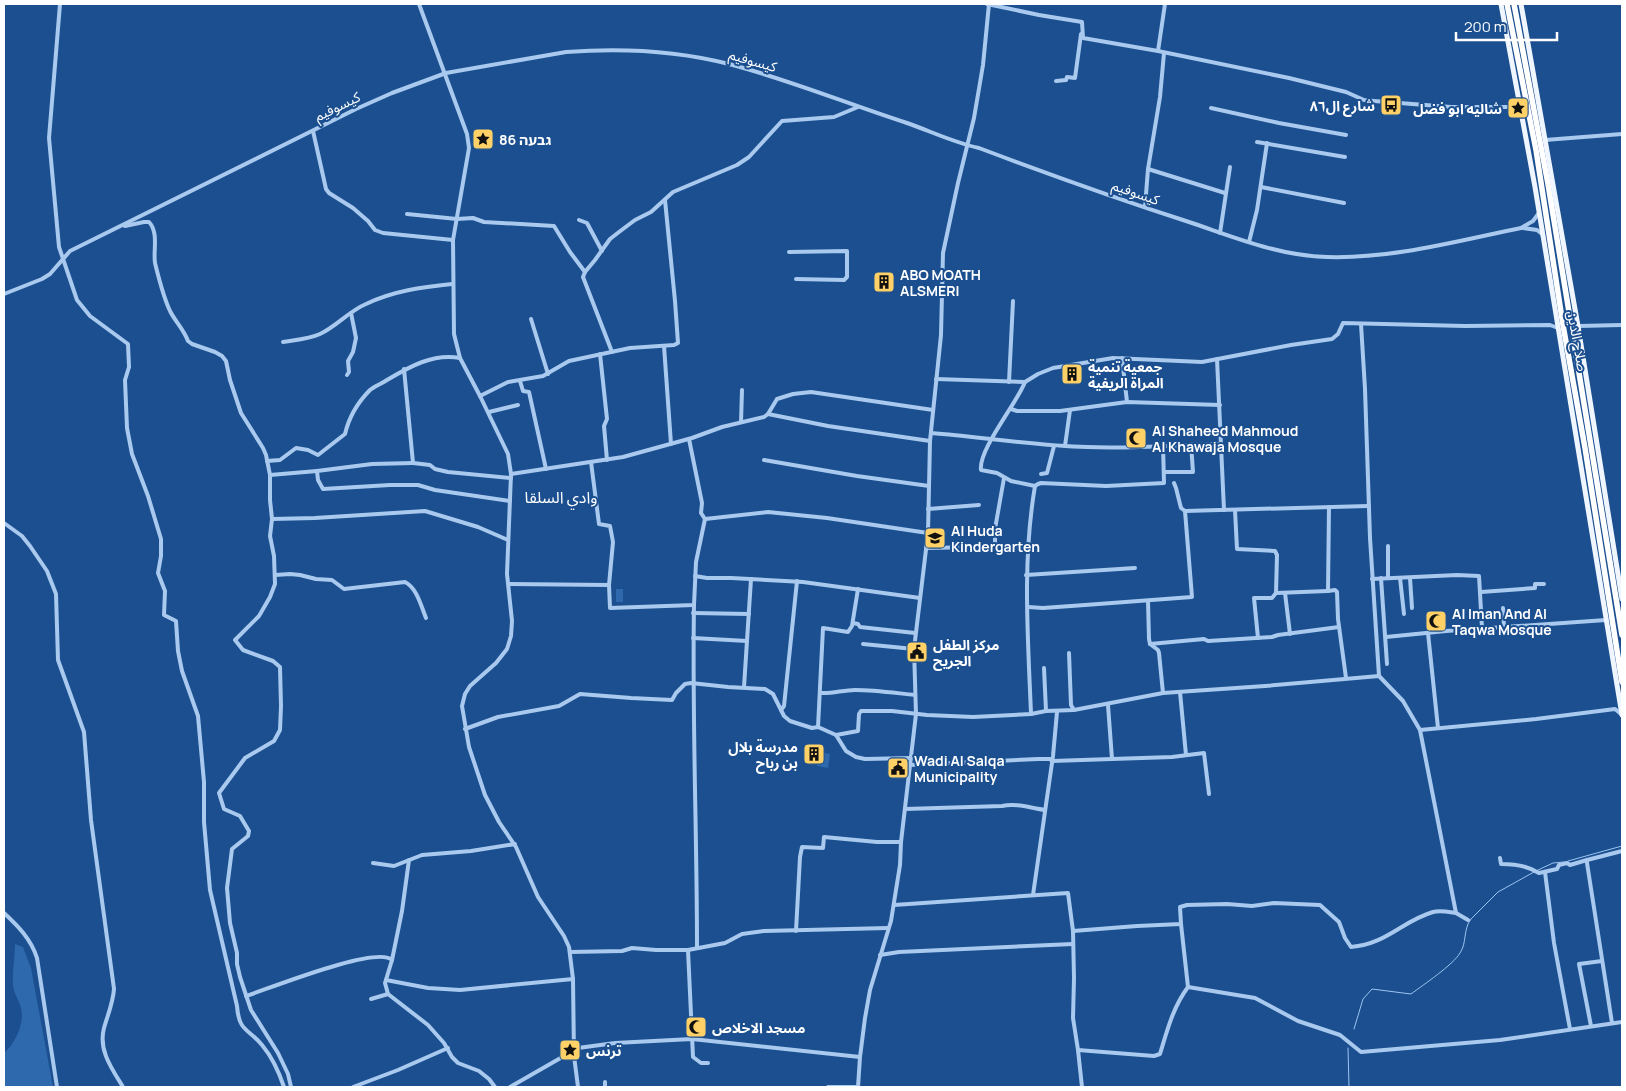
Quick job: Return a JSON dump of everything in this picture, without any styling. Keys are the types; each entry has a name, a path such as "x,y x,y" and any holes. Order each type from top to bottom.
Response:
{"highway":[{"name":"صلاح الدين","path":"1507,4 1536,150 1622,682"},
{"name":"صلاح الدين","path":"1514,4 1539,136 1622,636"},
{"path":"1581,431 1584,429 1588,431"},
{"path":"1592,497 1596,496 1600,500"}],"main road":[{"path":"1501,4 1543,234 1622,715"},
{"path":"1521,4 1578,326 1622,599"}],"street":[{"path":"60,4 48,138 58,247 77,300 90,316 128,344 128,367 125,380 128,436 132,454 148,496 161,539 162,556 158,573 165,590 164,615 176,621 178,651 182,671 198,716 210,890 237,1006 238,1019 245,1030 261,1044 278,1071 284,1087"},
{"path":"419,4 435,50 446,73 467,134 469,148 454,240 452,284 454,334 460,358 489,412 508,454 511,476 507,574 512,621 509,643 496,663 474,682 464,698 462,706 465,729 471,755 485,795 499,822 515,844 538,897 567,941 573,979 574,1050 578,1087"},
{"path":"828,1087 858,1087 860,1057 870,990 891,921 900,865 909,765 916,714 914,649 928,533 930,441 941,335 944,253 979,90 988,4 1082,22 1083,38 1158,51 1289,78 1346,92 1364,100 1451,107 1527,107"},
{"path":"1158,51 1165,4"},
{"path":"1056,81 1066,80 1067,77 1075,78 1082,29"},
{"name":"كيسوفيم","path":"4,294 50,274 70,251 386,96 446,73 566,52 653,52 688,56 728,64 844,100 858,107 938,133 967,146 979,148 1220,233 1294,254 1329,257 1392,254 1521,228 1533,221 1539,213"},
{"path":"1145,207 1148,169 1160,97 1164,53"},
{"path":"612,352 583,277 584,272 610,239 635,220 651,212 673,192 737,165 749,157 782,121 834,117 858,107"},
{"path":"1211,108 1346,135"},
{"path":"313,131 326,189 368,220 374,230 382,233 454,240"},
{"path":"1539,136 1546,140 1622,134"},
{"path":"1257,142 1345,157"},
{"path":"1249,242 1261,187 1267,144"},
{"path":"1220,233 1230,167"},
{"path":"1148,169 1226,193"},
{"path":"1261,187 1344,203"},
{"path":"480,396 508,382 539,378 566,362 630,348 674,345 678,341 664,200"},
{"path":"407,214 457,219 473,218 484,222 554,226 584,272"},
{"path":"579,220 588,223 602,251"},
{"path":"121,226 144,222 149,222 152,226 156,265 170,311 188,341 215,352 226,361 230,380 242,413 268,461 272,519 270,536 274,556 275,584 259,616 235,640 243,650 273,661 280,667 280,730 274,741 245,758 219,793 224,809 240,816 250,831 248,836 232,848 227,888 230,923 237,952 237,964 251,1010 278,1052 288,1074 291,1087"},
{"name":"كيسوفيم","path":"1521,228 1535,230 1543,234"},
{"path":"789,252 847,250 846,277 844,280 796,279"},
{"path":"283,342 320,334 364,304 392,294 418,288 452,284"},
{"path":"1010,382 1013,301"},
{"path":"347,376 349,372 348,361 353,352 356,338 351,313"},
{"path":"1548,325 1556,317"},
{"path":"531,319 548,374"},
{"path":"1163,445 1164,483 1106,486 1041,483 1035,486 1004,478 1003,475 997,473 981,470 982,459 999,425 1011,409 1025,382 1052,368 1113,358 1202,362 1332,339 1338,334 1343,324 1548,325 1558,328"},
{"path":"1361,324 1368,506 1379,676 1403,701 1420,730 1456,913"},
{"path":"1578,326 1622,325"},
{"path":"664,346 671,444"},
{"path":"600,354 607,420 604,426 607,460"},
{"path":"268,461 280,460 296,448 308,450 318,455 346,434 348,421 359,403 372,389 404,369 430,360 446,357 460,358"},
{"path":"1122,358 1127,402"},
{"path":"1217,359 1224,510"},
{"path":"404,369 413,463"},
{"path":"936,379 1025,382"},
{"path":"520,381 523,391 529,392 546,469"},
{"path":"741,422 742,390"},
{"path":"270,475 372,464 413,463 448,472 511,476 607,460 689,439 741,422 761,418 768,414 777,399 793,394 811,392 933,410"},
{"path":"1011,409 1018,411 1070,410 1127,402 1220,405"},
{"path":"489,412 518,405"},
{"path":"1064,446 1070,410"},
{"path":"768,414 828,426 930,441"},
{"path":"931,433 979,436 1054,446 1105,447 1220,444"},
{"path":"689,439 702,503 701,514 705,519"},
{"path":"1164,472 1193,472 1192,444"},
{"path":"1041,474 1047,473 1054,446"},
{"path":"764,460 929,486"},
{"path":"591,462 599,524 610,526 613,542 609,585 610,608 694,605"},
{"path":"316,471 323,489 418,485 435,490 510,501"},
{"path":"995,547 995,530 1004,478"},
{"path":"1028,607 1043,608 1192,597 1184,511 1181,508 1174,483"},
{"path":"1030,714 1026,575 1035,486"},
{"path":"928,509 979,505"},
{"path":"1184,511 1368,506"},
{"path":"1328,591 1329,507"},
{"path":"1235,510 1237,549 1275,551 1277,555 1276,593 1272,598 1254,598 1258,638"},
{"path":"272,519 425,511 478,527 508,540"},
{"path":"705,519 768,512 827,518 928,533"},
{"path":"697,948 697,861 692,683 696,562 705,519"},
{"path":"4,523 22,536 30,546 47,571 56,594 58,660 84,732 91,820 114,989 111,1009 104,1028 102,1041 108,1062 123,1087"},
{"path":"926,548 1028,546"},
{"path":"1388,546 1388,578"},
{"path":"1026,575 1135,568"},
{"path":"275,575 295,574 316,579 332,580 344,589 405,582 411,585 426,618"},
{"path":"1372,579 1457,575 1479,576 1482,628"},
{"path":"695,576 797,581 920,598"},
{"path":"1381,578 1387,664"},
{"path":"1400,578 1404,614"},
{"path":"1410,578 1412,608"},
{"path":"744,687 751,579"},
{"path":"781,710 784,706 797,581"},
{"path":"509,584 609,585"},
{"path":"1481,592 1535,588 1535,584 1544,584"},
{"path":"818,727 823,628 848,632 853,622 858,588"},
{"path":"1276,593 1335,590 1346,678"},
{"path":"1285,593 1290,634"},
{"path":"1148,601 1150,644"},
{"path":"1503,608 1504,627"},
{"path":"694,613 749,614"},
{"path":"1386,637 1482,628 1606,620"},
{"path":"853,622 858,624 860,628 915,633"},
{"path":"1150,644 1204,639 1208,641 1258,638 1339,627"},
{"path":"1428,633 1438,728"},
{"path":"693,638 747,641"},
{"path":"863,644 914,649"},
{"path":"1150,644 1159,653 1163,693"},
{"path":"1069,653 1071,705 1074,710"},
{"path":"1044,668 1046,711"},
{"path":"836,735 858,731 859,714 861,711 892,711 974,717 1030,714 1108,705 1163,693 1379,676"},
{"path":"465,729 498,717 559,706 580,694 672,700 676,692 685,684 692,683 765,689 773,694 784,716 790,721 812,728 818,727 836,735 846,751 856,756 865,758 911,758"},
{"path":"820,693 834,694 843,690 856,690 915,695"},
{"path":"1180,692 1186,756"},
{"path":"1615,709 1620,699"},
{"path":"1108,705 1112,759"},
{"path":"1420,730 1536,720 1615,709 1622,715"},
{"path":"1033,895 1057,712"},
{"path":"909,765 1038,759 1050,759 1052,761 1186,756 1204,753 1209,794"},
{"path":"905,809 1014,804 1025,808 1045,810"},
{"path":"796,931 802,847 823,848 824,837 877,842 901,842"},
{"path":"373,863 394,866 422,855 471,851 515,844"},
{"path":"1500,858 1501,864 1514,864 1539,873 1557,869 1558,865 1567,863 1570,865 1622,851"},
{"path":"409,860 402,911 385,987 388,994 424,1022 448,1048 452,1057 458,1063 479,1071 495,1087"},
{"path":"1588,860 1612,1023"},
{"path":"1545,872 1554,943 1570,1029"},
{"path":"894,905 1068,893 1073,944 1073,1018 1082,1087"},
{"path":"1078,1050 1154,1056 1160,1054 1171,1018 1188,987 1180,907 1187,905 1252,906 1274,903 1320,904 1339,922 1345,938 1351,947 1370,944 1390,936 1403,927 1435,912 1456,913 1468,920"},
{"path":"4,913 25,935 35,952 58,1087"},
{"path":"1072,930 1181,924"},
{"path":"570,952 622,951 632,948 688,950 725,943 742,934 764,931 888,928"},
{"path":"880,955 899,952 1073,944"},
{"path":"688,950 693,1057 701,1063 708,1063"},
{"path":"246,996 339,964 385,957 392,960"},
{"path":"1591,1026 1579,964 1602,961"},
{"path":"386,980 428,988 460,990 573,979"},
{"path":"1188,987 1255,998 1298,1020 1340,1035 1361,1052 1500,1040 1622,1022"},
{"path":"371,998 388,994"},
{"path":"510,1087 578,1048 615,1043 692,1039 860,1057"},
{"path":"353,1087 448,1048"},
{"path":"516,1087 520,1080"},
{"path":"605,1082 605,1087"}],"shaded area":[{"path":"616,589 623,589 623,602 616,602"},
{"path":"820,752 830,754 828,768 817,766"},
{"path":"15,944 23,947 31,968 53,1087 4,1087 4,1053 15,1039 22,1020 21,1008 13,986"}],"waterway":[{"name":"وادي السلقا","path":"1568,861 1622,846"},
{"name":"وادي السلقا","path":"1538,870 1553,863 1564,862"},
{"name":"وادي السلقا","path":"1354,1029 1363,999 1372,989 1411,994 1456,958 1464,945 1467,927 1471,919 1498,892 1534,872"},
{"name":"وادي السلقا","path":"1348,1048 1349,1087"}],"place":[{"name":"شارع ال٨٦","path":"1391,105"},
{"name":"شاليه ابو فضل","path":"1518,108"},
{"name":"גבעה 86","path":"483,139"},
{"name":"ABO MOATH ALSMERI","path":"884,282"},
{"name":"جمعية تنمية المراة الريفية","path":"1072,374"},
{"name":"Al Shaheed Mahmoud Al Khawaja Mosque","path":"1136,438"},
{"name":"Al Huda Kindergarten","path":"935,538"},
{"name":"Al Iman And Al Taqwa Mosque","path":"1436,621"},
{"name":"مركز الطفل الجريح","path":"917,652"},
{"name":"مدرسة بلال بن رباح","path":"814,754"},
{"name":"Wadi Al Salqa Municipality","path":"898,768"},
{"name":"مسجد الاخلاص","path":"696,1027"},
{"name":"ترنس","path":"570,1050"}],"district":[{"name":"وادي السلقا","path":"561,497"}]}
